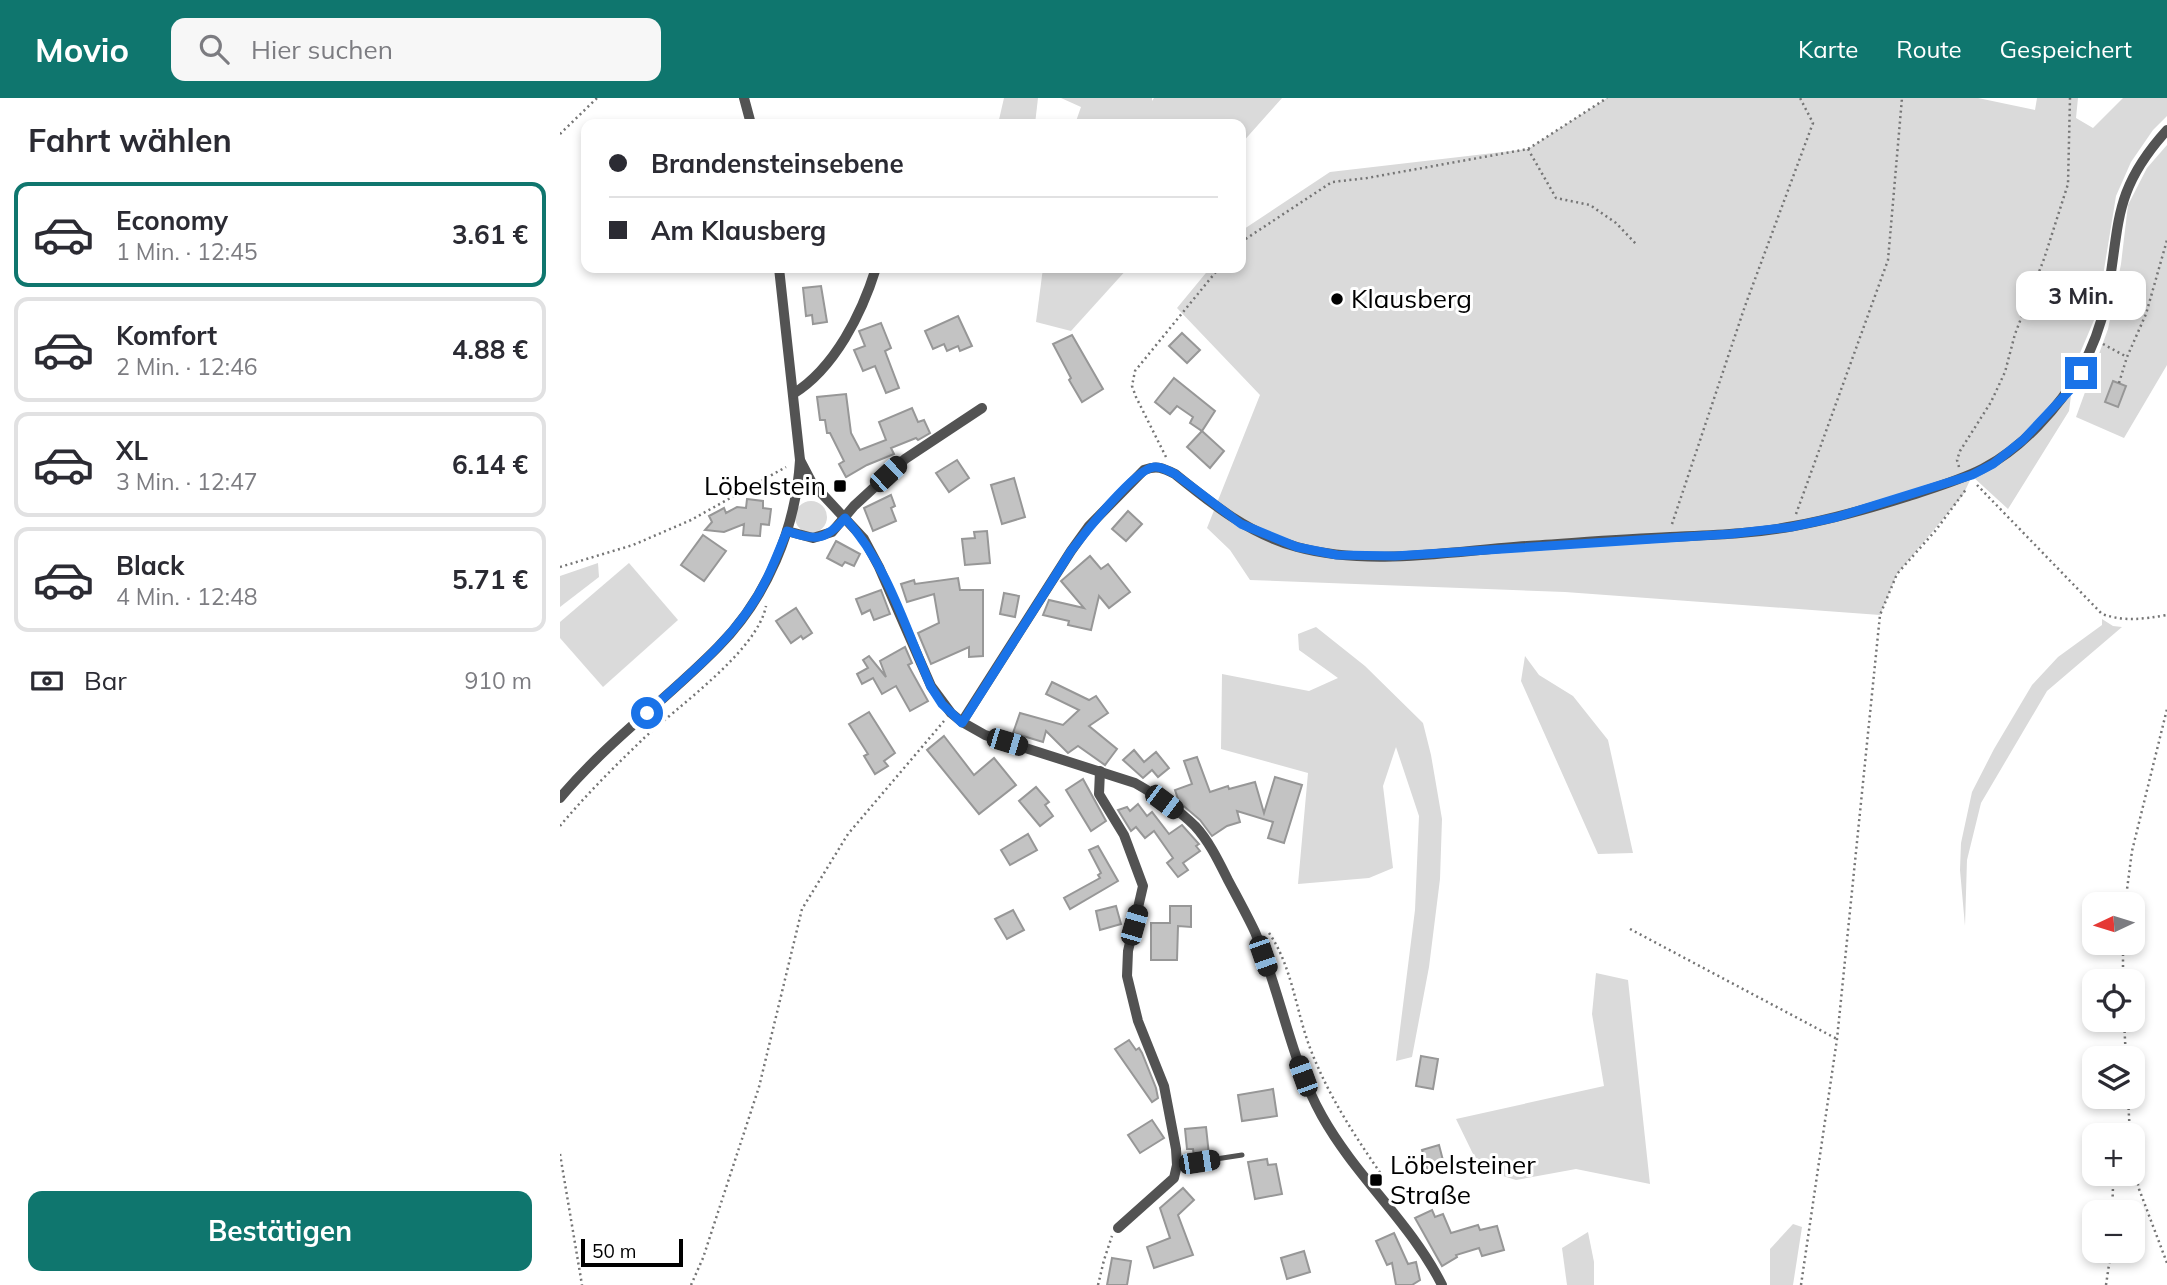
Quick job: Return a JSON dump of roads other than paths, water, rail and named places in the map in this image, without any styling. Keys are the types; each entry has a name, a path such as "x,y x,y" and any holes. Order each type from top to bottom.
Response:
{"street":[{"path":"744,98 750,119"},
{"path":"962,723 1071,551 1089,526 1144,470 1158,467 1175,474 1241,524 1297,547 1337,555 1395,556 1730,534 1791,527 1837,517 1972,475 2007,454 2046,417 2081,373 2105,306 2116,225 2124,195 2138,165 2167,130"},
{"path":"560,798 610,747 720,646 749,609 787,531 798,485 800,460 780,273"},
{"path":"793,394 816,377 844,338 866,300 874,273"},
{"path":"787,531 818,538 832,533 905,458 982,408"},
{"path":"800,460 812,483 869,548 931,687 951,713 962,723 985,735 1135,783 1150,791 1196,828 1209,846 1255,934 1290,1042 1322,1116 1345,1152 1424,1254 1442,1285"},
{"path":"1101,771 1099,794 1124,835 1143,886 1128,951 1127,976 1138,1021 1169,1106 1177,1165 1174,1178 1118,1228"}],"lane":[{"path":"1177,1165 1242,1155"}],"place":[{"name":"Klausberg","path":"1337,299"},
{"name":"Löbelstein","path":"840,486"},
{"name":"Löbelsteiner Straße","path":"1376,1180"}]}
